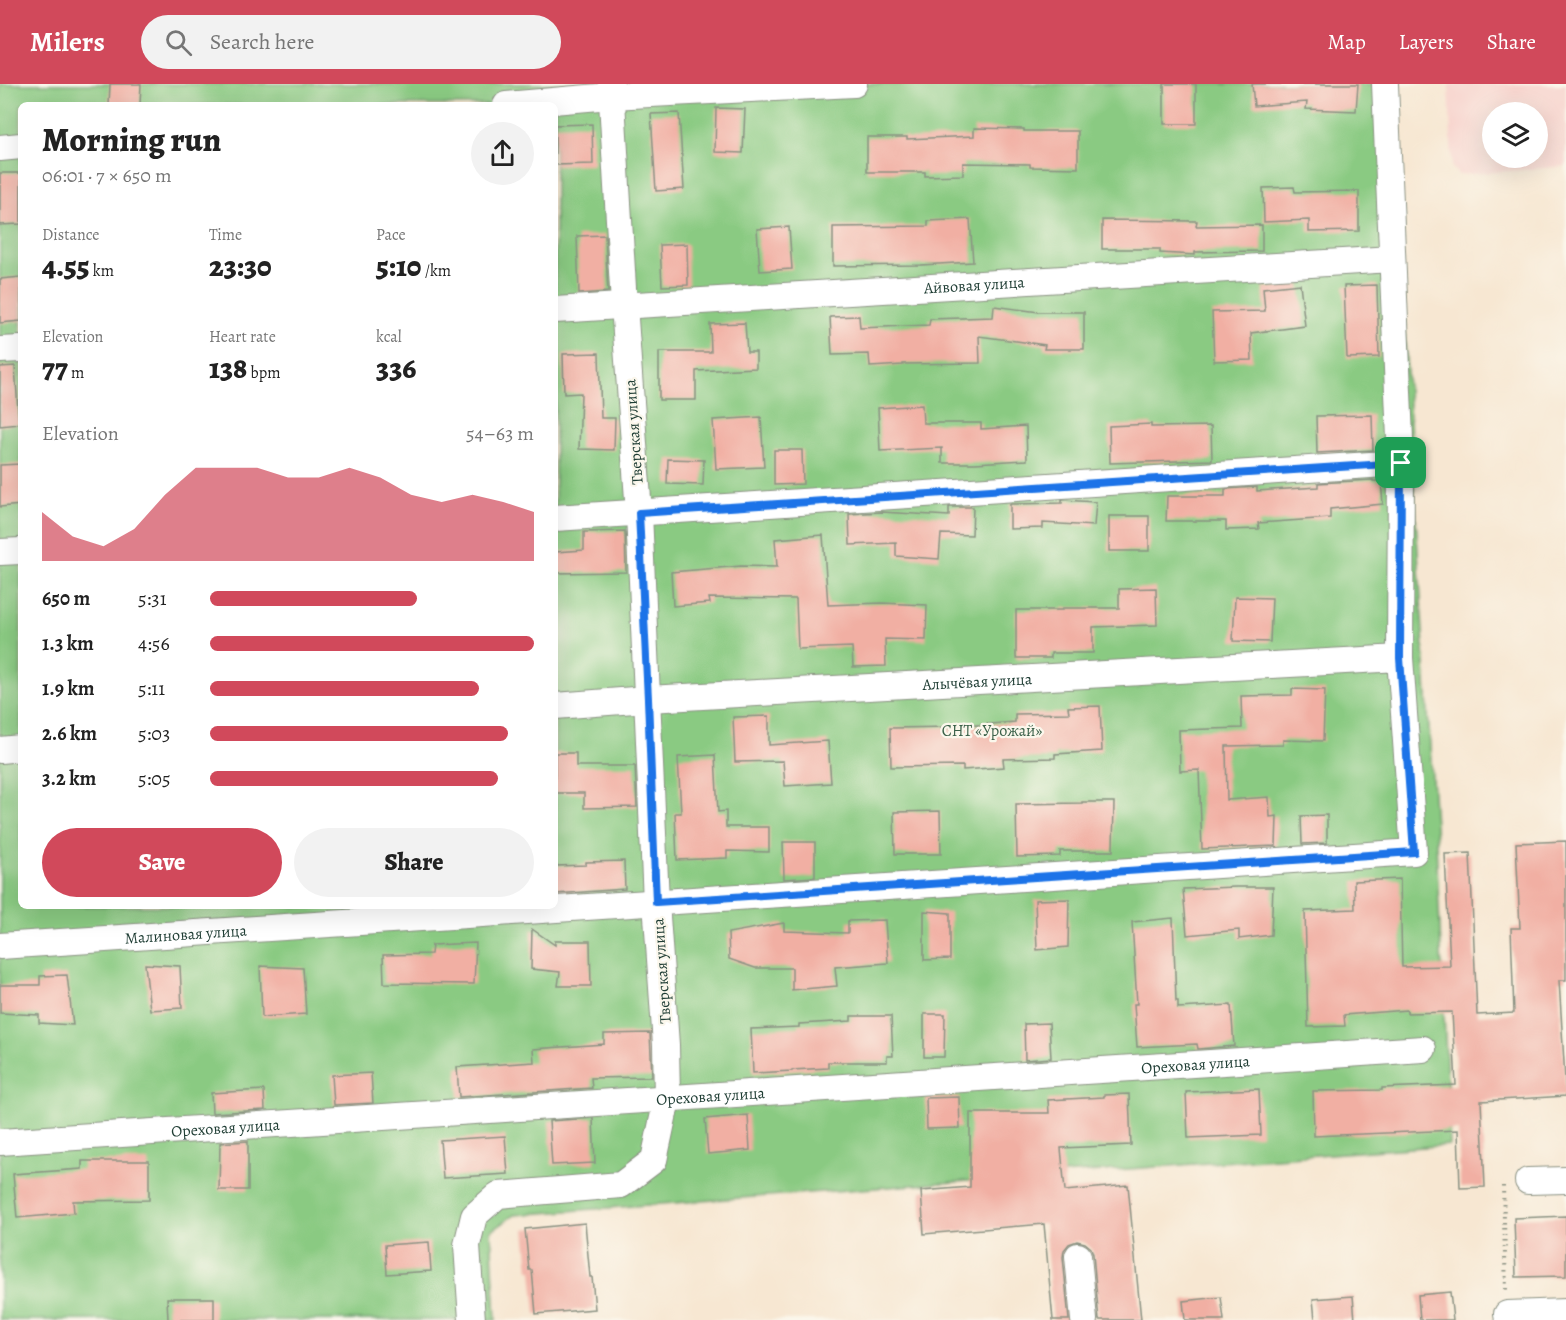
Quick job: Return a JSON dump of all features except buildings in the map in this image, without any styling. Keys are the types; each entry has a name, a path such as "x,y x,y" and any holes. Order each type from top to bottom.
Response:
{"street":[{"path":"527,102 611,90 854,84"},
{"path":"1385,84 1401,463 1400,658"},
{"name":"Тверская улица","path":"472,1320 467,1245 474,1216 498,1195 621,1185 654,1160 668,1099 656,902 639,513 611,90"},
{"path":"0,148 18,146"},
{"name":"Айвовая улица","path":"558,310 1392,258"},
{"path":"0,350 18,349"},
{"path":"558,518 1401,463"},
{"path":"0,552 18,551"},
{"name":"Алычёвая улица","path":"558,706 1400,658"},
{"name":"Малиновая улица","path":"558,909 1414,852 1400,658"},
{"path":"0,750 18,748"},
{"name":"Малиновая улица","path":"0,946 552,909"},
{"name":"Ореховая улица","path":"0,1142 1424,1049"},
{"path":"1528,1181 1566,1180"},
{"path":"1078,1256 1084,1320"},
{"path":"1507,1317 1566,1312"}],"path":[{"path":"1507,1317 1503,1183 1528,1181"}],"shaded area":[{"path":"1449,84 1566,84 1566,166 1548,168 1548,102 1482,102 1482,168 1542,168 1459,175 1452,168"}],"green space":[{"name":"СНТ «Урожай»","path":"0,84 1389,84 1436,842 1450,1145 514,1215 491,1231 496,1320 0,1320"}],"route":[{"path":"1401,463 1400,658 1414,852 656,902 639,513 1401,463"}]}
